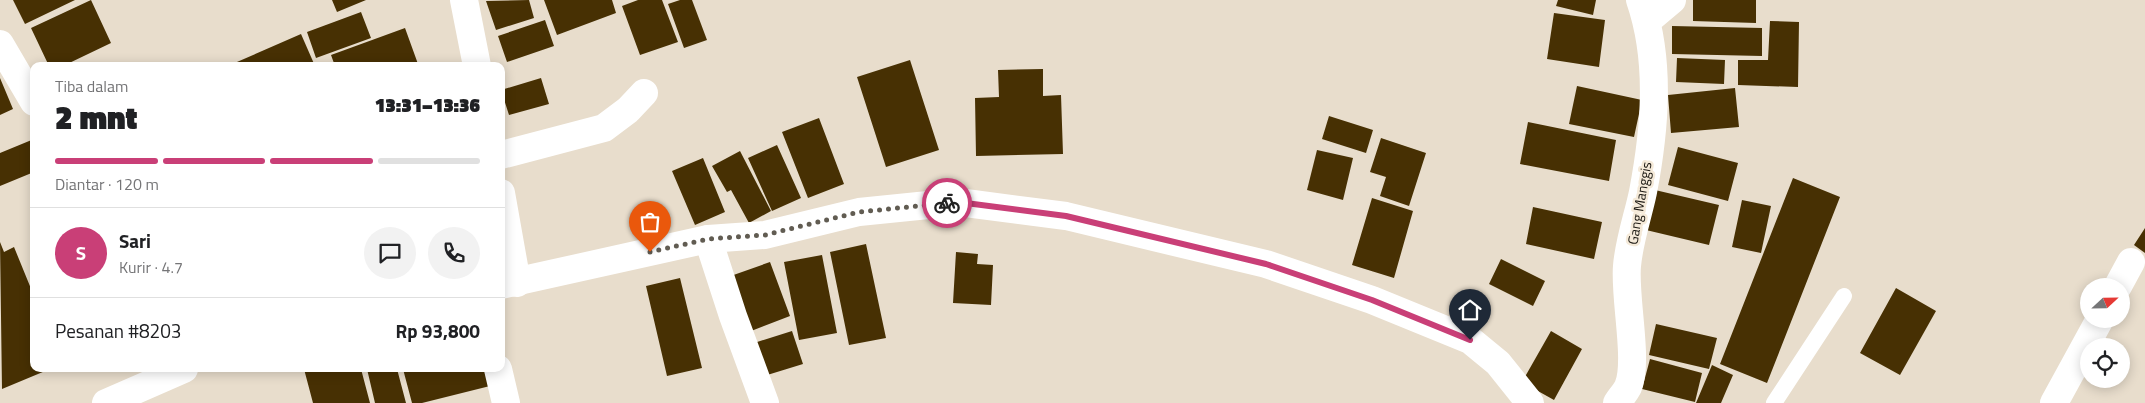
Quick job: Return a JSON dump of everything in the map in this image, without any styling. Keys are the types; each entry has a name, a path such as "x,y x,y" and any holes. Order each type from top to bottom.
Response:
{"street":[{"path":"464,0 476,62"},
{"path":"1644,10 1672,0"},
{"name":"Gang Manggis","path":"1617,403 1628,387 1632,364 1627,266 1643,190 1654,96 1652,54 1644,10"},
{"path":"0,44 30,95"},
{"path":"505,154 604,128 628,110 644,92"},
{"path":"505,238 509,284 708,239 765,235 859,212 958,202 1066,216 1266,264 1372,300 1470,340 1498,363 1530,403"},
{"path":"708,239 733,316 765,403"},
{"path":"2122,278 2131,262"},
{"path":"2054,403 2095,328"},
{"path":"106,403 170,372"},
{"path":"499,372 506,403"}],"lane":[{"path":"1774,403 1844,296"}],"building":[{"path":"13,0 75,0 25,24"},
{"path":"91,0 111,43 71,62 47,62 31,28"},
{"path":"332,0 366,0 337,12"},
{"path":"529,0 534,18 496,30 486,1"},
{"path":"544,0 612,0 616,13 557,35"},
{"path":"638,0 662,0 678,42 640,55 622,6"},
{"path":"680,0 692,0 707,40 684,48 668,4"},
{"path":"1558,0 1596,0 1593,15 1556,6"},
{"path":"1693,0 1756,0 1756,23 1693,21"},
{"path":"361,12 371,38 316,58 307,32"},
{"path":"1554,13 1605,20 1599,67 1547,59"},
{"path":"545,20 554,46 507,62 498,36"},
{"path":"1770,21 1799,22 1798,87 1738,85 1738,60 1768,60"},
{"path":"1672,26 1762,28 1762,56 1672,54"},
{"path":"405,28 417,62 334,62 331,55"},
{"path":"301,34 313,62 237,62"},
{"path":"1677,58 1725,60 1724,84 1676,82"},
{"path":"910,60 939,150 886,167 857,77"},
{"path":"1043,69 1043,96 1061,95 1063,154 976,156 975,98 999,97 998,70"},
{"path":"0,78 13,109 0,115"},
{"path":"541,78 549,104 509,115 505,102 505,89"},
{"path":"1577,86 1642,100 1634,137 1569,124"},
{"path":"1735,88 1739,127 1671,133 1668,95"},
{"path":"1329,116 1373,130 1366,153 1322,139"},
{"path":"819,118 844,184 808,198 782,132"},
{"path":"1528,122 1616,140 1609,181 1520,164"},
{"path":"1381,138 1426,153 1409,206 1380,196 1386,177 1370,172"},
{"path":"30,141 30,174 0,186 0,153"},
{"path":"777,145 801,198 772,211 748,158"},
{"path":"1678,147 1738,163 1728,201 1668,185"},
{"path":"1317,150 1353,158 1343,200 1307,190"},
{"path":"740,151 771,211 749,223 731,190 727,192 712,166"},
{"path":"703,158 725,212 695,225 672,171"},
{"path":"1793,178 1840,197 1767,383 1720,364"},
{"path":"1655,190 1719,205 1709,245 1646,230"},
{"path":"1372,198 1413,211 1394,278 1352,265"},
{"path":"1742,200 1771,206 1761,253 1732,247"},
{"path":"1533,207 1602,222 1594,259 1526,244"},
{"path":"2145,228 2145,253 2134,245"},
{"path":"0,242 4,252 14,247 30,286 30,372 43,372 2,389"},
{"path":"866,244 886,338 849,345 830,252"},
{"path":"956,252 978,254 977,264 993,265 991,305 953,303"},
{"path":"822,255 837,333 799,340 784,262"},
{"path":"1501,259 1545,281 1533,306 1489,284"},
{"path":"770,262 790,316 746,333 725,278"},
{"path":"680,278 702,368 667,376 646,286"},
{"path":"1896,288 1936,311 1900,375 1860,353"},
{"path":"1656,324 1717,338 1709,369 1649,355"},
{"path":"792,331 803,364 764,376 754,343"},
{"path":"1551,331 1582,349 1554,400 1522,382"},
{"path":"1650,359 1702,373 1695,402 1642,389"},
{"path":"1712,365 1733,375 1721,403 1696,403"},
{"path":"305,372 362,372 370,403 313,403"},
{"path":"368,372 398,372 406,403 375,403"},
{"path":"404,372 495,372 498,384 422,403 412,403"}],"way so far":[{"path":"650,252 708,239 765,235 859,212 947,203"}],"route":[{"path":"947,203 958,202 1066,216 1266,264 1372,300 1470,340"}]}
